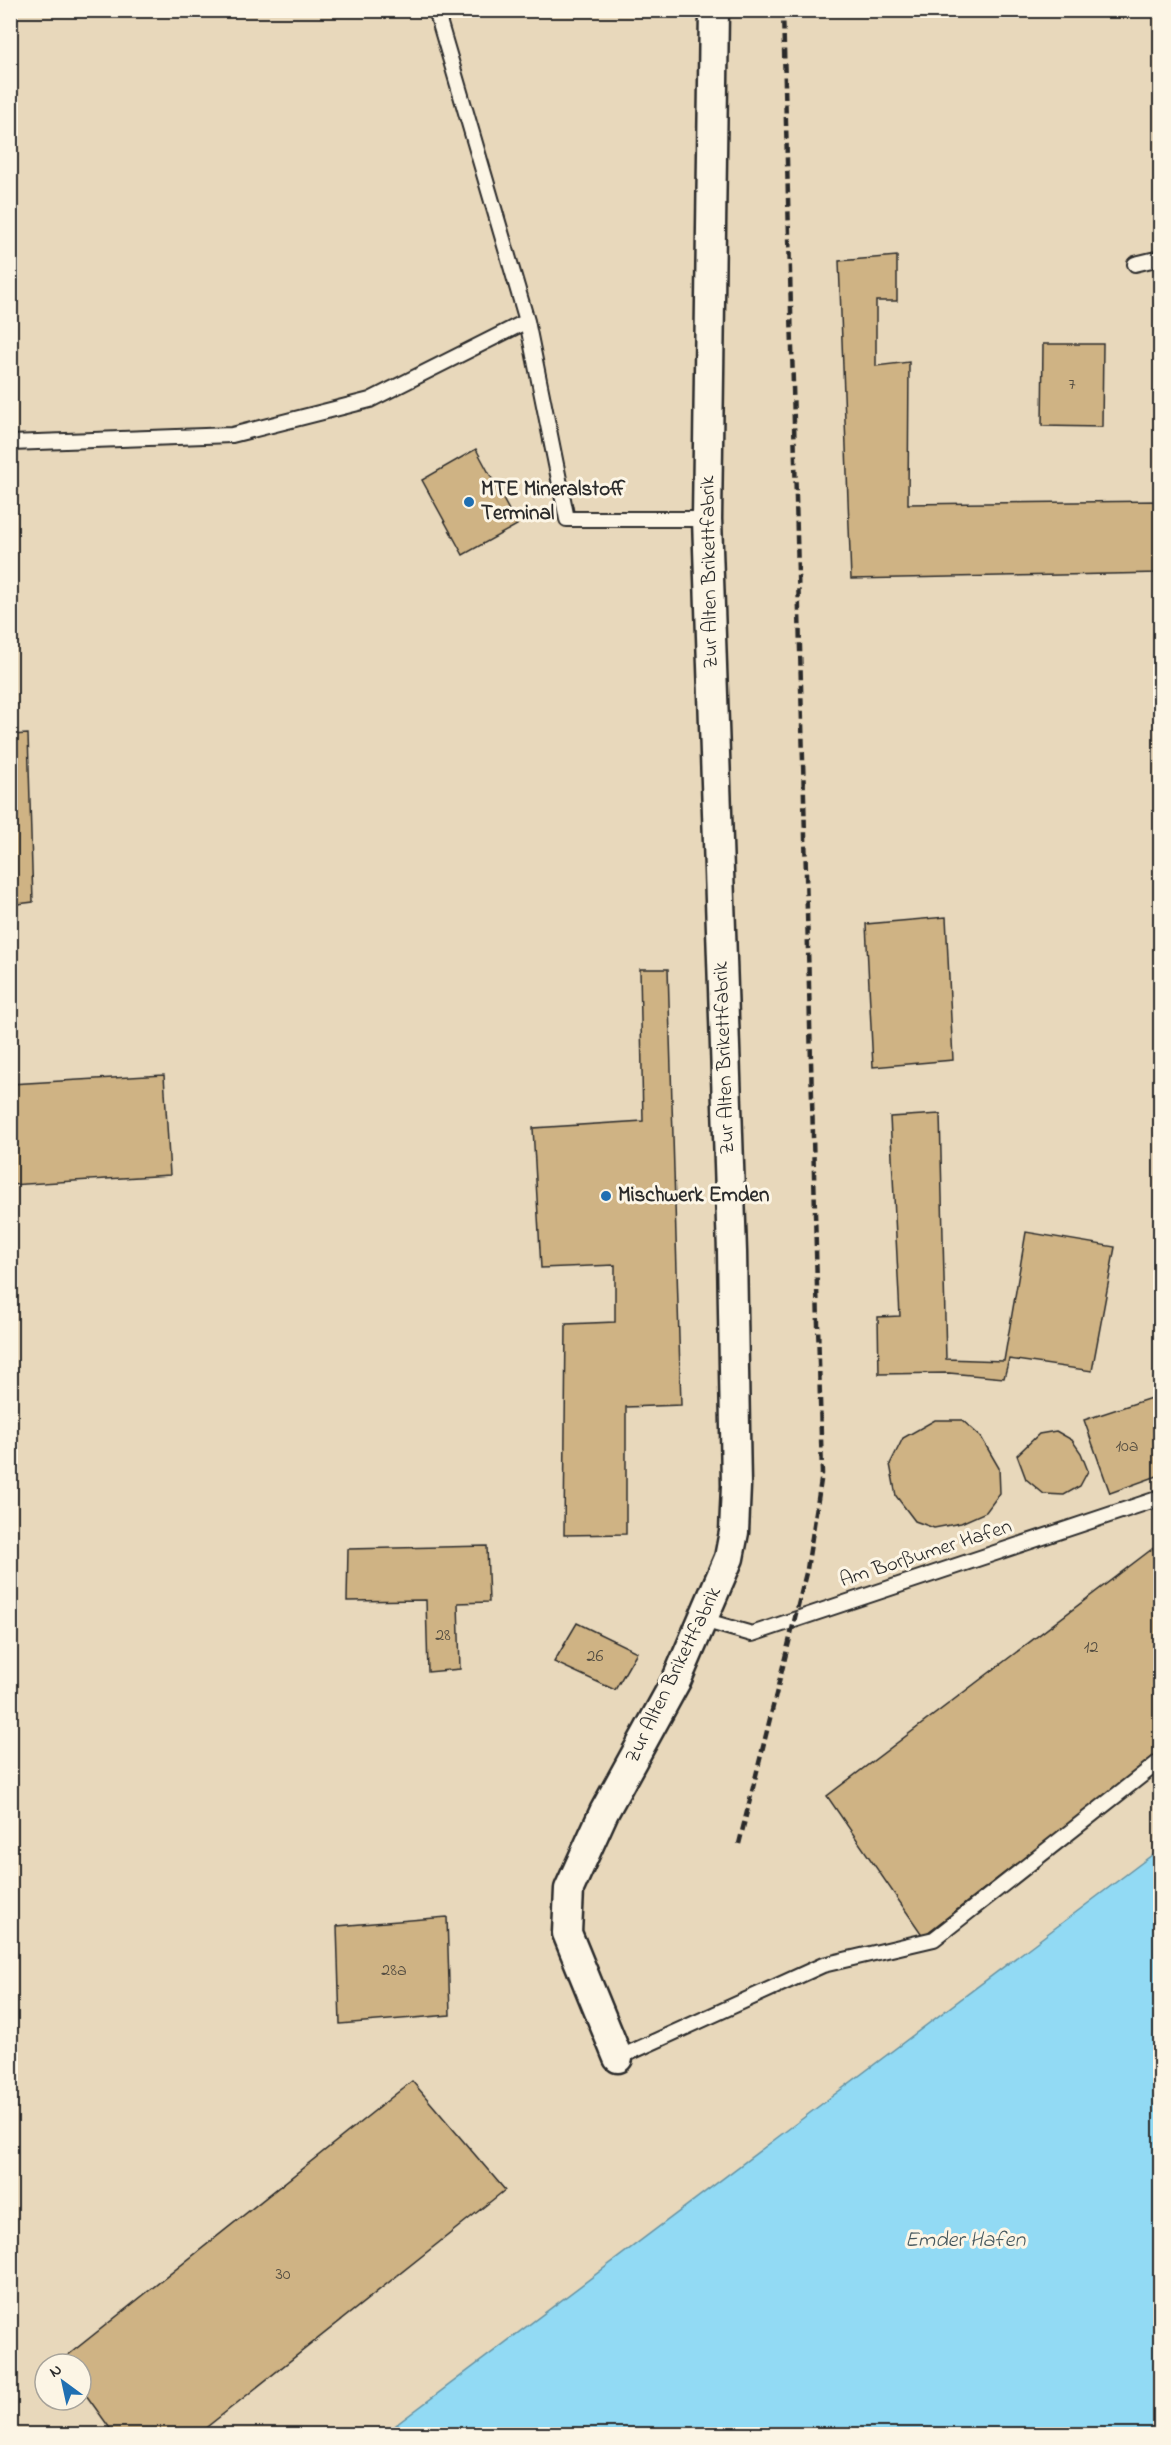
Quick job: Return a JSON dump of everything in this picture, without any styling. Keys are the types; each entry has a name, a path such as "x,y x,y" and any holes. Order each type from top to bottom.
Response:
{"street":[{"name":"Zur Alten Brikettfabrik","path":"618,2058 567,1933 569,1889 604,1812 677,1679 729,1558 734,1532 736,1486 732,1240 707,519 714,10"}],"lane":[{"path":"436,10 527,321 567,519 707,519"},
{"path":"1135,264 1161,258"},
{"path":"10,444 232,435 370,400 527,321"},
{"name":"Am Borßumer Hafen","path":"703,1620 752,1634 1161,1498"},
{"path":"618,2058 823,1965 934,1939 1161,1761"}],"shaded area":[{"path":"11,11 1160,11 1160,1849 384,2434 11,2434"}],"water":[{"name":"Emder Hafen","path":"1160,1849 1160,2434 384,2434"}],"building":[{"path":"897,256 897,301 876,301 876,366 909,362 908,504 1160,501 1160,573 851,579 839,261"},
{"path":"1043,344 1103,344 1102,427 1042,426"},
{"name":"MTE Mineralstoff Terminal","path":"476,449 517,525 463,555 422,480"},
{"path":"28,734 33,902 10,905 10,735"},
{"path":"946,917 953,1060 873,1067 866,924"},
{"name":"Mischwerk Emden","path":"640,969 668,969 681,1405 626,1407 626,1534 564,1535 566,1324 615,1322 615,1265 541,1268 533,1128 643,1121"},
{"path":"164,1075 170,1175 10,1185 10,1084"},
{"path":"940,1114 946,1359 1004,1361 1026,1232 1115,1247 1092,1371 1009,1359 1004,1378 949,1373 879,1374 878,1317 900,1316 890,1117"},
{"path":"1160,1395 1160,1475 1110,1493 1084,1420"},
{"path":"935,1420 962,1420 981,1437 999,1468 1000,1493 986,1512 961,1523 934,1528 915,1521 896,1496 890,1464 903,1438"},
{"path":"1056,1431 1072,1440 1081,1453 1088,1471 1080,1486 1064,1495 1044,1494 1026,1479 1017,1455 1039,1434"},
{"path":"1160,1543 1160,1753 923,1936 827,1796"},
{"path":"487,1546 489,1602 458,1603 460,1669 428,1672 426,1600 347,1601 348,1549"},
{"path":"577,1623 637,1652 615,1690 554,1662"},
{"path":"447,1917 450,2015 340,2024 337,1926"},
{"path":"412,2081 505,2190 198,2434 114,2434 93,2405 93,2352 72,2352"}],"railway":[{"path":"739,1844 807,1569 822,1474 783,10"}],"place":[{"name":"MTE Mineralstoff Terminal","path":"469,502"},
{"name":"Mischwerk Emden","path":"606,1196"}]}
